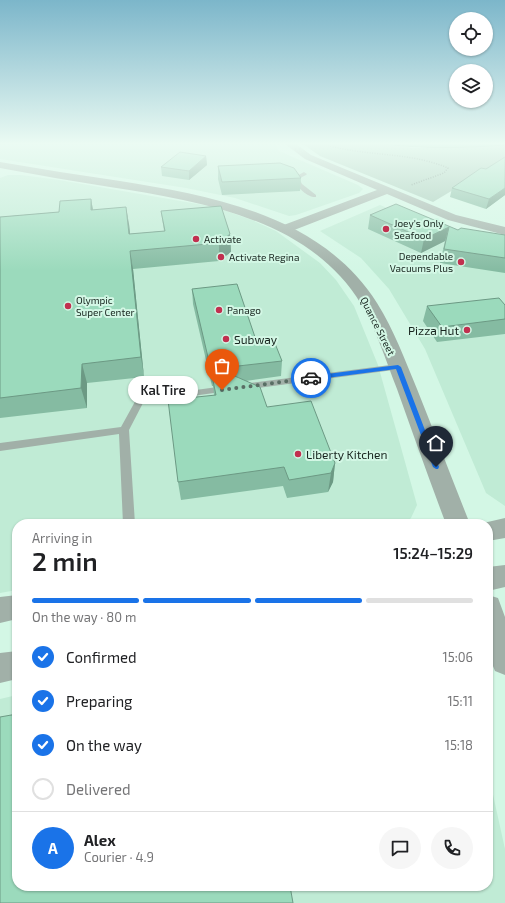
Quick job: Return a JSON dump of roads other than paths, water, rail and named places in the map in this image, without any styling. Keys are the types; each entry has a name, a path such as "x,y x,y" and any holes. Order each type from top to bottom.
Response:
{"street":[{"name":"Quance Street","path":"126,186 194,197 237,209 285,229 314,247 337,264 368,302 398,367 456,519"},
{"path":"373,186 452,218 505,230"},
{"path":"285,229 384,191"},
{"path":"493,529 505,528"},
{"path":"493,578 505,576"},
{"path":"0,610 12,608"},
{"path":"493,623 505,661"},
{"path":"0,668 12,666"}],"lane":[{"path":"301,186 314,196"},
{"path":"129,519 124,430 140,400 398,367"},
{"path":"0,446 124,430"}],"place":[{"name":"Joey's Only Seafood","path":"386,229"},
{"name":"Activate","path":"196,239"},
{"name":"Activate Regina","path":"221,257"},
{"name":"Dependable Vacuums Plus","path":"461,262"},
{"name":"Olympic Super Center","path":"68,306"},
{"name":"Panago","path":"219,310"},
{"name":"Pizza Hut","path":"467,330"},
{"name":"Subway","path":"226,339"},
{"name":"Kal Tire","path":"222,390"},
{"name":"Liberty Kitchen","path":"298,454"}]}
